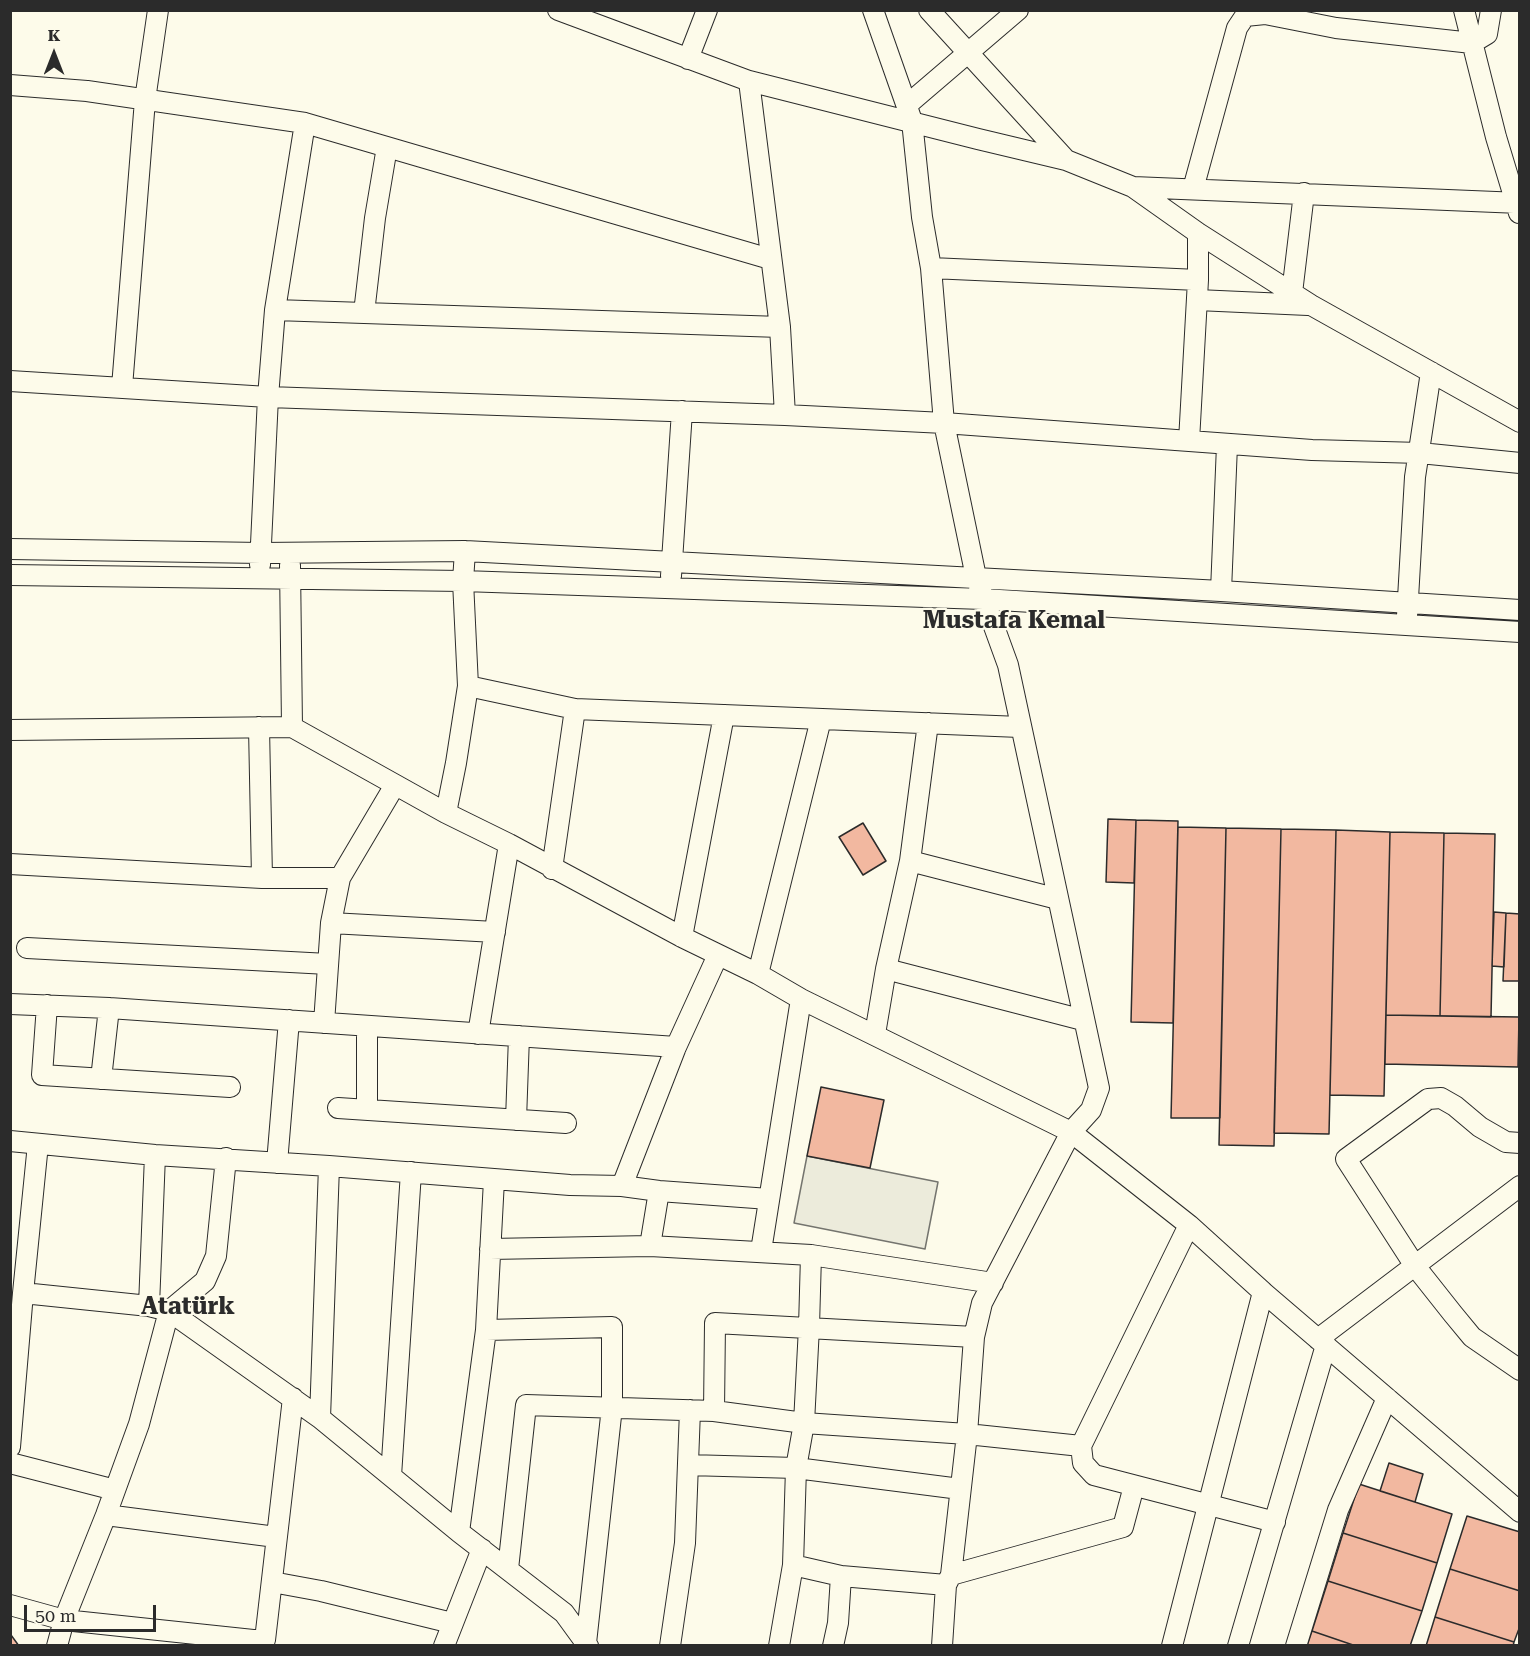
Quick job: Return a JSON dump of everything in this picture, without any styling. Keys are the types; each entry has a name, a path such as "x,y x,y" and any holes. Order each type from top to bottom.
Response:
{"street":[{"path":"122,387 145,100 158,10"},
{"path":"558,10 749,81 910,113 978,139 1066,159 1133,187 1198,233 1311,305 1520,422"},
{"path":"688,59 707,10"},
{"path":"873,10 910,113 922,217 931,268 944,423 976,577 1008,665 1099,1088 1091,1110 1071,1132 982,1303 974,1337 967,1434 942,1646"},
{"path":"929,10 1066,159"},
{"path":"910,113 968,53 1018,10"},
{"path":"1133,187 1304,194 1518,207 1496,137 1464,10"},
{"path":"1193,189 1237,28 1245,16 1265,14 1336,28 1472,43 1487,34 1491,10"},
{"path":"749,81 780,327 785,415"},
{"path":"10,86 87,91 305,123 770,259"},
{"path":"259,578 268,397 275,310 305,123"},
{"path":"364,313 375,218 387,147"},
{"path":"1292,293 1304,194"},
{"path":"1189,441 1198,280 1198,233"},
{"path":"931,268 1198,280"},
{"path":"1197,300 1311,305"},
{"path":"275,310 780,327"},
{"path":"1406,625 1415,477 1431,372"},
{"path":"10,381 268,397 682,411 944,423 1312,450 1420,453 1520,463"},
{"path":"671,588 682,411"},
{"path":"1221,591 1227,444"},
{"path":"10,549 261,553 465,551 976,577 1520,610"},
{"path":"446,813 468,686 463,581 465,551"},
{"path":"290,553 292,727"},
{"path":"10,575 463,581 983,599 1520,632"},
{"path":"468,686 575,709 1020,727"},
{"path":"552,868 575,709"},
{"path":"682,937 724,715"},
{"path":"758,974 821,719"},
{"path":"875,1034 886,969 910,861 928,723"},
{"path":"259,727 262,878"},
{"path":"10,730 292,727 446,813 509,844 682,937 758,974 801,999 1071,1132 1189,1225 1263,1292 1520,1512"},
{"path":"324,1023 331,923 340,878 395,785"},
{"path":"478,1034 509,844"},
{"path":"910,861 1058,899"},
{"path":"10,864 262,878 340,878"},
{"path":"331,923 495,932"},
{"path":"27,948 328,964"},
{"path":"622,1186 676,1047 718,955"},
{"path":"886,969 1083,1020"},
{"path":"761,1251 801,999"},
{"path":"10,1004 109,1008 676,1047"},
{"path":"47,1005 42,1075 230,1087"},
{"path":"101,1079 109,1008"},
{"path":"277,1163 289,1020"},
{"path":"367,1026 367,1110"},
{"path":"516,1120 519,1036"},
{"path":"1520,1143 1506,1142 1480,1127 1455,1106 1441,1098 1428,1099 1346,1159 1415,1266 1472,1337 1520,1370"},
{"path":"339,1108 566,1123"},
{"path":"10,1141 155,1155 226,1158 494,1180 622,1186 769,1199"},
{"path":"10,1447 38,1144"},
{"path":"150,1306 155,1155"},
{"path":"57,1646 64,1620 139,1424 169,1311 205,1281 216,1256 226,1158"},
{"path":"320,1418 329,1166"},
{"path":"391,1476 411,1172"},
{"path":"459,1532 486,1330 494,1180"},
{"path":"1238,1646 1275,1522 1322,1342 1415,1266 1520,1186"},
{"path":"651,1246 659,1191"},
{"path":"1189,1225 1081,1446 1083,1463 1094,1475 1275,1522"},
{"path":"490,1250 651,1246 761,1251 810,1255 993,1283"},
{"path":"779,1646 793,1565 796,1468 804,1423 810,1255"},
{"path":"1172,1646 1263,1292"},
{"path":"23,1293 150,1306 169,1311 320,1418 459,1532 564,1613 587,1644"},
{"path":"714,1411 715,1323 974,1337"},
{"path":"486,1330 612,1327 612,1407 587,1644"},
{"path":"10,1605 64,1620 253,1643 265,1640 293,1398"},
{"path":"1296,1646 1338,1510 1387,1398"},
{"path":"508,1569 526,1405 714,1411 804,1423 967,1434 1081,1446"},
{"path":"670,1646 685,1543 690,1410"},
{"path":"10,1463 115,1490"},
{"path":"688,1465 796,1468 960,1489"},
{"path":"793,1565 841,1576 948,1580 1124,1527 1134,1486"},
{"path":"106,1515 276,1537"},
{"path":"444,1646 482,1549"},
{"path":"832,1646 838,1623 841,1576"},
{"path":"273,1582 321,1591 452,1623"}],"shaded area":[{"path":"807,1156 938,1182 925,1249 794,1223"}],"building":[{"path":"1108,819 1136,820 1134,883 1106,882"},
{"path":"1136,820 1178,821 1173,1023 1131,1022"},
{"path":"863,823 886,861 863,875 839,837"},
{"path":"1178,827 1226,828 1220,1118 1171,1118"},
{"path":"1226,828 1281,829 1274,1146 1219,1145"},
{"path":"1281,829 1336,830 1329,1134 1274,1133"},
{"path":"1336,830 1390,832 1384,1096 1330,1095"},
{"path":"1390,832 1444,833 1440,1016 1386,1015"},
{"path":"1444,833 1495,834 1491,1017 1440,1016"},
{"path":"1494,912 1506,913 1504,967 1492,966"},
{"path":"1506,913 1520,914 1520,981 1503,981"},
{"path":"1386,1015 1519,1017 1518,1067 1385,1064"},
{"path":"821,1087 884,1100 870,1168 807,1156"},
{"path":"1389,1463 1423,1474 1415,1502 1380,1491"},
{"path":"1359,1484 1452,1514 1437,1563 1343,1533"},
{"path":"1467,1516 1520,1532 1520,1591 1450,1569"},
{"path":"1343,1533 1437,1563 1422,1611 1328,1581"},
{"path":"1450,1569 1520,1591 1520,1626 1514,1642 1435,1617"},
{"path":"1328,1581 1422,1611 1410,1646 1356,1646 1312,1631"},
{"path":"1435,1617 1514,1642 1513,1646 1426,1646"},
{"path":"1312,1631 1356,1646 1307,1646"},
{"path":"11,1635 19,1646 10,1646"}],"district":[{"name":"Mustafa Kemal","path":"1014,621"},
{"name":"Atatürk","path":"188,1307"}]}
